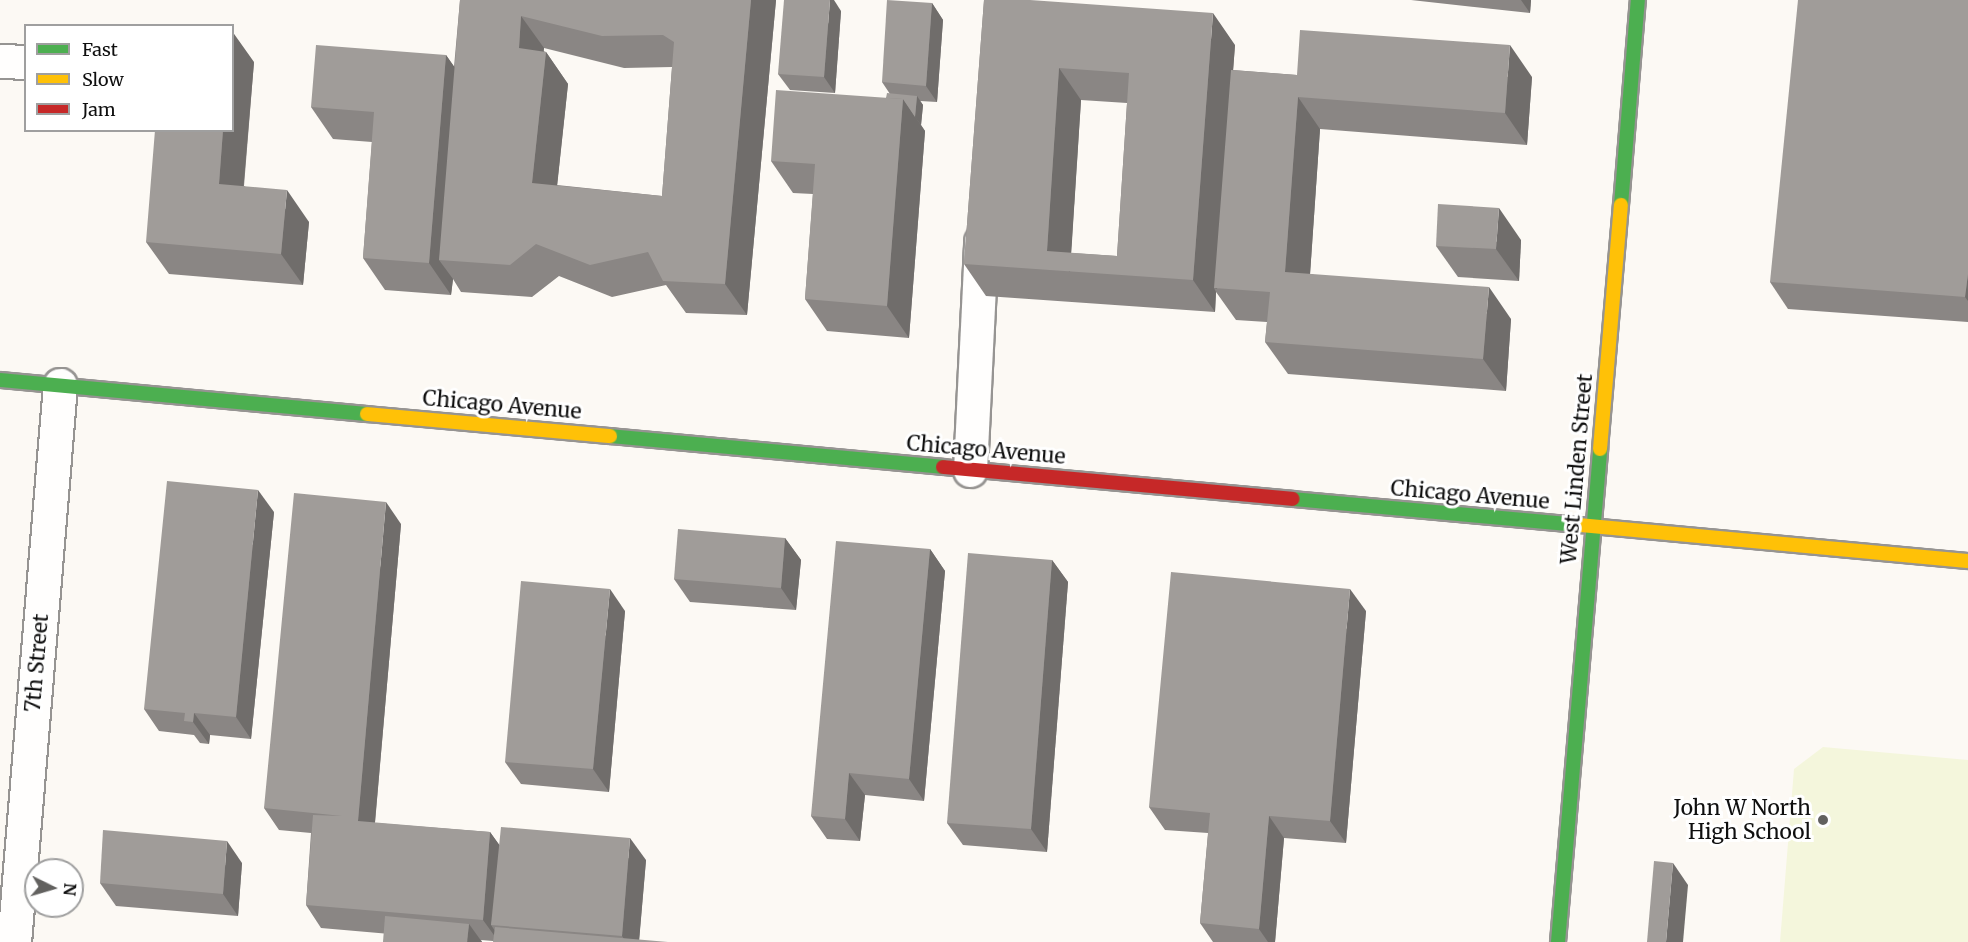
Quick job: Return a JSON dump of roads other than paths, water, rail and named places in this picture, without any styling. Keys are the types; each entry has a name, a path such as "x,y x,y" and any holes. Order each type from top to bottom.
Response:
{"main road":[{"name":"West Linden Street","path":"1558,942 1638,0"},
{"name":"Chicago Avenue","path":"0,380 1968,561"}],"street":[{"path":"0,61 24,62"},
{"path":"970,470 982,214"},
{"name":"7th Street","path":"14,942 60,385"}],"place":[{"name":"John W North High School","path":"1823,820"}]}
